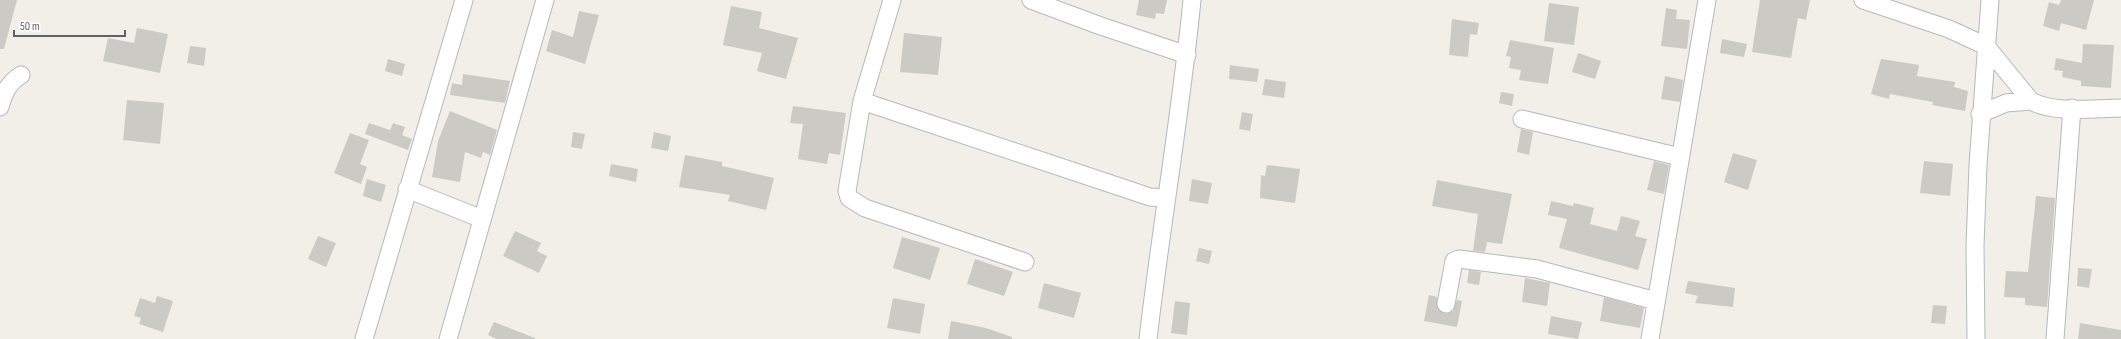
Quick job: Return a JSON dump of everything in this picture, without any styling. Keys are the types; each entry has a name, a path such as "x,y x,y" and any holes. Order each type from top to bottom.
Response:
{"street":[{"path":"364,339 464,0"},
{"path":"448,339 545,0"},
{"path":"892,0 862,101 847,191 849,198 865,208 1025,262"},
{"path":"1031,0 1098,25 1187,55"},
{"path":"1148,339 1166,198 1187,55 1192,0"},
{"path":"1650,339 1707,0"},
{"path":"1863,0 1949,29 1986,46 2031,100 2040,106 2072,108 2121,108"},
{"path":"1976,339 1975,246 1980,114 1986,79 1986,46 1990,0"},
{"path":"0,108 4,92 12,80 21,75"},
{"path":"1980,114 2006,103 2031,100"},
{"path":"862,101 1150,197 1166,198"},
{"path":"2055,339 2072,108"},
{"path":"1522,119 1680,157"},
{"path":"407,189 482,219"},
{"path":"1446,304 1452,267 1454,262 1459,259 1537,269 1656,301"}],"building":[{"path":"0,0 17,0 4,49 0,49"},
{"path":"1139,0 1167,0 1164,14 1156,13 1155,19 1136,15"},
{"path":"1760,0 1810,0 1806,20 1798,18 1791,58 1752,52"},
{"path":"2061,0 2094,0 2086,30 2061,23 2059,31 2043,26 2049,2 2059,5"},
{"path":"1549,3 1579,7 1574,45 1544,41"},
{"path":"731,6 762,12 759,28 798,38 786,79 757,71 762,53 723,45"},
{"path":"1666,8 1677,10 1676,19 1690,20 1687,49 1661,46"},
{"path":"579,11 599,15 585,64 546,51 552,30 573,37"},
{"path":"1452,19 1479,23 1477,35 1470,34 1468,57 1449,55"},
{"path":"137,28 168,34 160,73 103,61 108,38 134,43"},
{"path":"904,33 942,37 938,75 900,72"},
{"path":"1722,39 1747,44 1744,57 1720,53"},
{"path":"1510,40 1554,48 1548,84 1519,80 1521,70 1509,68 1511,57 1506,56"},
{"path":"2083,44 2114,45 2111,88 2081,86 2081,81 2062,77 2063,71 2054,70 2056,58 2082,63"},
{"path":"190,46 206,48 204,66 187,63"},
{"path":"1578,53 1601,61 1595,79 1572,72"},
{"path":"388,59 405,64 402,76 385,71"},
{"path":"1881,59 1919,65 1917,76 1955,82 1954,87 1968,91 1965,111 1932,105 1933,102 1890,94 1889,99 1871,94"},
{"path":"1230,65 1259,69 1257,82 1229,79"},
{"path":"463,74 510,81 505,103 450,95 452,83 462,85"},
{"path":"1665,76 1683,80 1680,102 1661,99"},
{"path":"1265,79 1286,82 1284,98 1262,95"},
{"path":"1501,92 1514,94 1512,106 1499,103"},
{"path":"127,100 164,103 160,144 123,140"},
{"path":"793,106 846,113 840,155 829,153 827,164 798,159 803,124 790,123"},
{"path":"450,111 497,130 490,155 483,152 481,158 465,152 460,182 432,177 438,141"},
{"path":"1242,112 1253,114 1250,131 1239,129"},
{"path":"369,123 390,130 393,123 405,127 402,135 412,139 408,150 365,134"},
{"path":"1521,129 1533,132 1529,155 1517,152"},
{"path":"573,132 585,134 582,149 571,147"},
{"path":"654,132 671,136 668,151 651,148"},
{"path":"350,133 369,140 360,164 367,167 361,184 334,173"},
{"path":"1733,153 1757,160 1748,190 1724,182"},
{"path":"685,155 722,162 722,166 774,178 766,210 728,201 730,195 679,187"},
{"path":"1654,161 1669,165 1664,194 1647,190"},
{"path":"1924,161 1953,164 1950,196 1920,193"},
{"path":"611,164 638,169 636,182 609,176"},
{"path":"1267,165 1300,169 1295,203 1260,198 1261,175 1265,176"},
{"path":"367,179 386,185 381,202 363,196"},
{"path":"1192,179 1212,183 1208,204 1189,201"},
{"path":"1437,180 1512,194 1502,244 1487,242 1485,252 1473,251 1478,214 1432,206"},
{"path":"2036,196 2055,198 2047,307 2025,305 2025,298 2004,297 2006,271 2028,272"},
{"path":"1551,201 1573,206 1574,203 1594,208 1590,224 1617,231 1621,216 1640,221 1635,236 1647,239 1638,270 1559,248 1567,219 1548,215"},
{"path":"515,231 541,243 537,251 547,256 539,273 503,256"},
{"path":"318,236 336,243 326,267 308,259"},
{"path":"902,237 940,248 930,280 893,268"},
{"path":"1199,248 1212,251 1209,264 1196,261"},
{"path":"975,259 1013,272 1004,296 967,284"},
{"path":"2078,268 2092,269 2089,288 2077,286"},
{"path":"1469,270 1481,272 1479,285 1467,283"},
{"path":"1525,278 1550,283 1547,306 1522,302"},
{"path":"1688,281 1735,288 1733,307 1695,303 1698,296 1685,293"},
{"path":"1044,283 1081,293 1074,318 1038,308"},
{"path":"1429,295 1437,297 1437,308 1445,314 1453,311 1457,300 1462,301 1457,327 1424,321"},
{"path":"157,296 173,301 163,332 139,324 141,318 134,316 140,298 155,303"},
{"path":"1604,297 1644,308 1640,328 1600,321"},
{"path":"893,298 925,304 920,334 887,328"},
{"path":"1175,301 1190,303 1187,335 1171,333"},
{"path":"1933,305 1947,306 1945,324 1931,323"},
{"path":"1551,316 1582,322 1578,339 1548,334"},
{"path":"951,321 986,328 1012,337 1012,339 948,339"},
{"path":"494,322 535,339 497,339 488,335"},
{"path":"2080,323 2121,330 2121,339 2078,339"}]}
